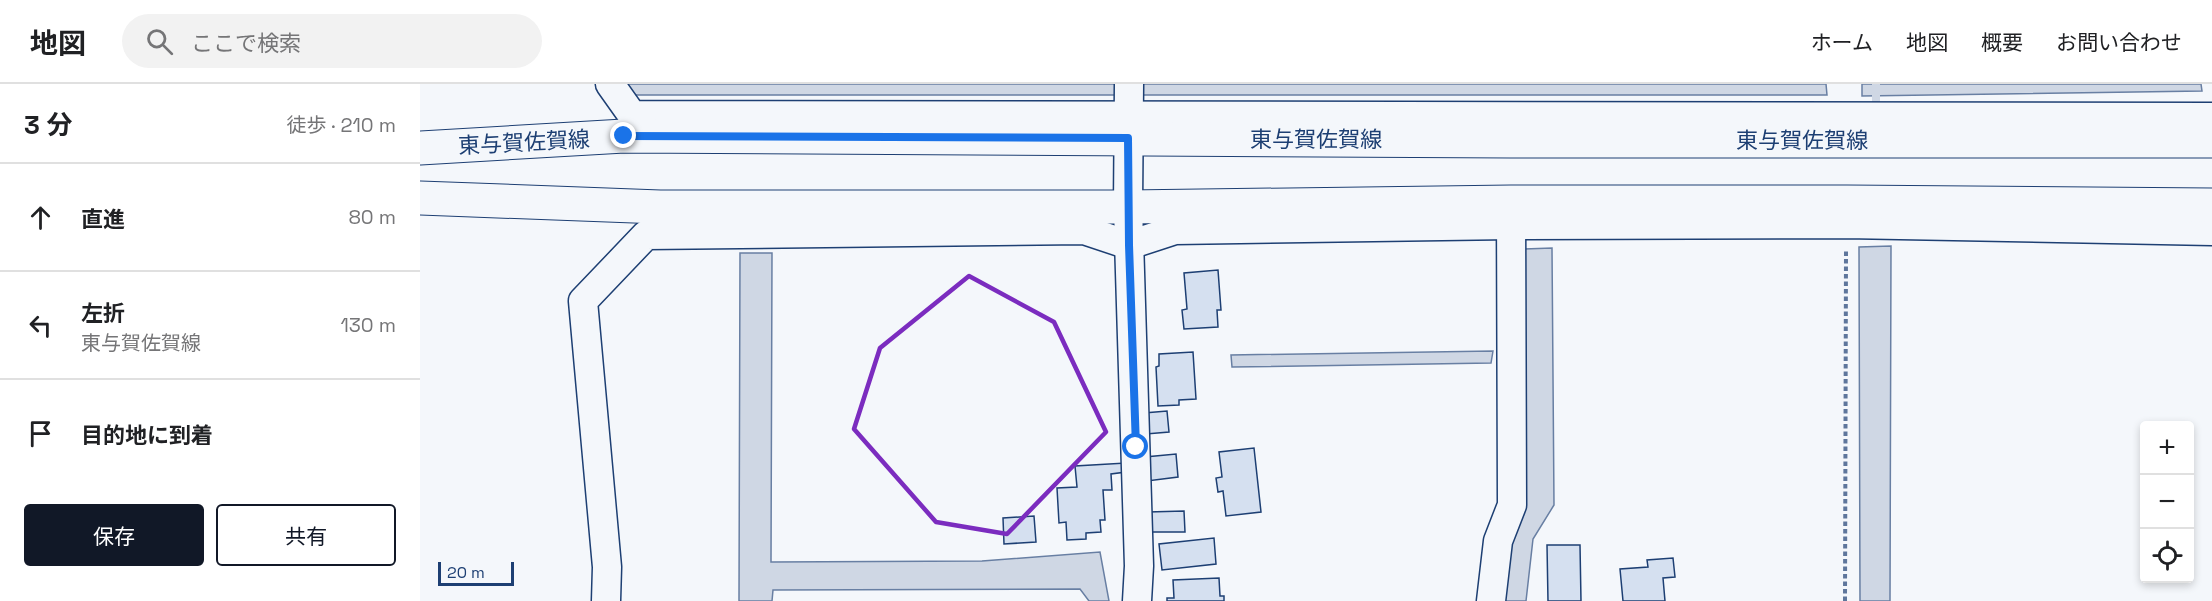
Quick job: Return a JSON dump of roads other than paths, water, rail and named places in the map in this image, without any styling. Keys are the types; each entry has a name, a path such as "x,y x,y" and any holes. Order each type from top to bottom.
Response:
{"main road":[{"name":"東与賀佐賀線","path":"420,148 1129,109 1511,128 2212,141"},
{"path":"420,198 660,207 1128,207 1511,214 1848,202 2212,205"}],"street":[{"path":"610,84 632,115 1129,109 1128,207 1139,566 1137,601"},
{"path":"1511,128 2212,117"},
{"path":"1486,600 1498,541 1512,505 1511,214"},
{"path":"606,601 607,567 583,302 646,235 1084,230 1129,245 1175,230 1511,214 1846,224 2212,231"}],"waterway":[{"path":"1876,84 1876,105"}]}
